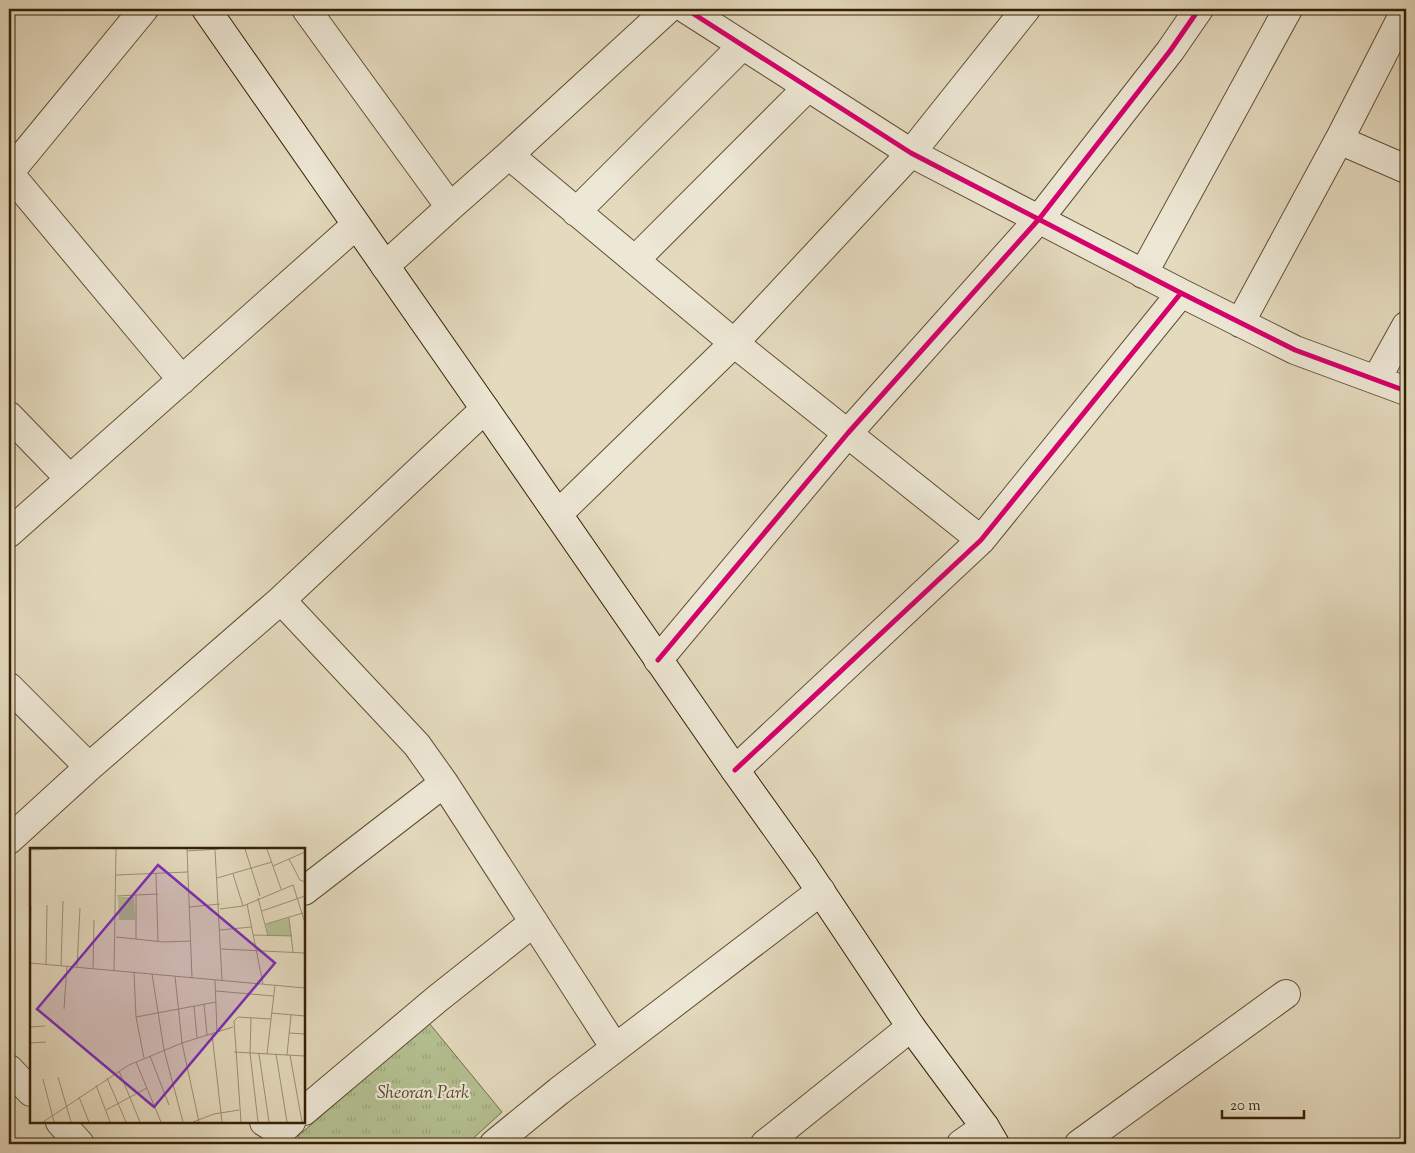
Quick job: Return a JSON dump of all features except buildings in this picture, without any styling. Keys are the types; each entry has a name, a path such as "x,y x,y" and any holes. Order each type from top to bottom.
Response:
{"street":[{"path":"144,9 9,173 182,380"},
{"path":"206,9 658,660 821,891 912,1027 990,1136 961,1144"},
{"path":"306,9 450,207"},
{"path":"385,266 668,9"},
{"path":"686,9 719,17 742,46 911,153 1181,294 1295,350 1406,391"},
{"path":"558,514 734,343 911,153 1026,9"},
{"path":"658,660 848,433 1039,219 1170,51 1199,9"},
{"path":"1143,274 1288,9"},
{"path":"1240,323 1339,140 1406,9"},
{"path":"576,212 742,46"},
{"path":"635,260 808,88"},
{"path":"1339,140 1406,169"},
{"path":"509,155 734,343 981,540"},
{"path":"9,533 356,225"},
{"path":"735,770 981,540 1181,294"},
{"path":"1376,380 1406,326"},
{"path":"9,840 89,767 281,600 485,409"},
{"path":"9,416 70,479"},
{"path":"281,600 417,745 444,782 615,1048"},
{"path":"9,687 89,767"},
{"path":"305,889 444,782"},
{"path":"494,1144 559,1091 821,891"},
{"path":"305,1110 437,999 534,922"},
{"path":"1079,1144 1286,994"},
{"path":"765,1144 912,1027"},
{"path":"9,1068 30,1091"},
{"path":"61,1123 80,1144"}],"green space":[{"name":"Sheoran Park","path":"429,1023 502,1112 467,1144 305,1144 298,1136"}],"cycle path":[{"path":"686,9 911,153 1295,350 1406,391"},
{"path":"658,660 848,433 1039,219 1170,51 1199,9"},
{"path":"735,770 981,540 1181,293"}]}
